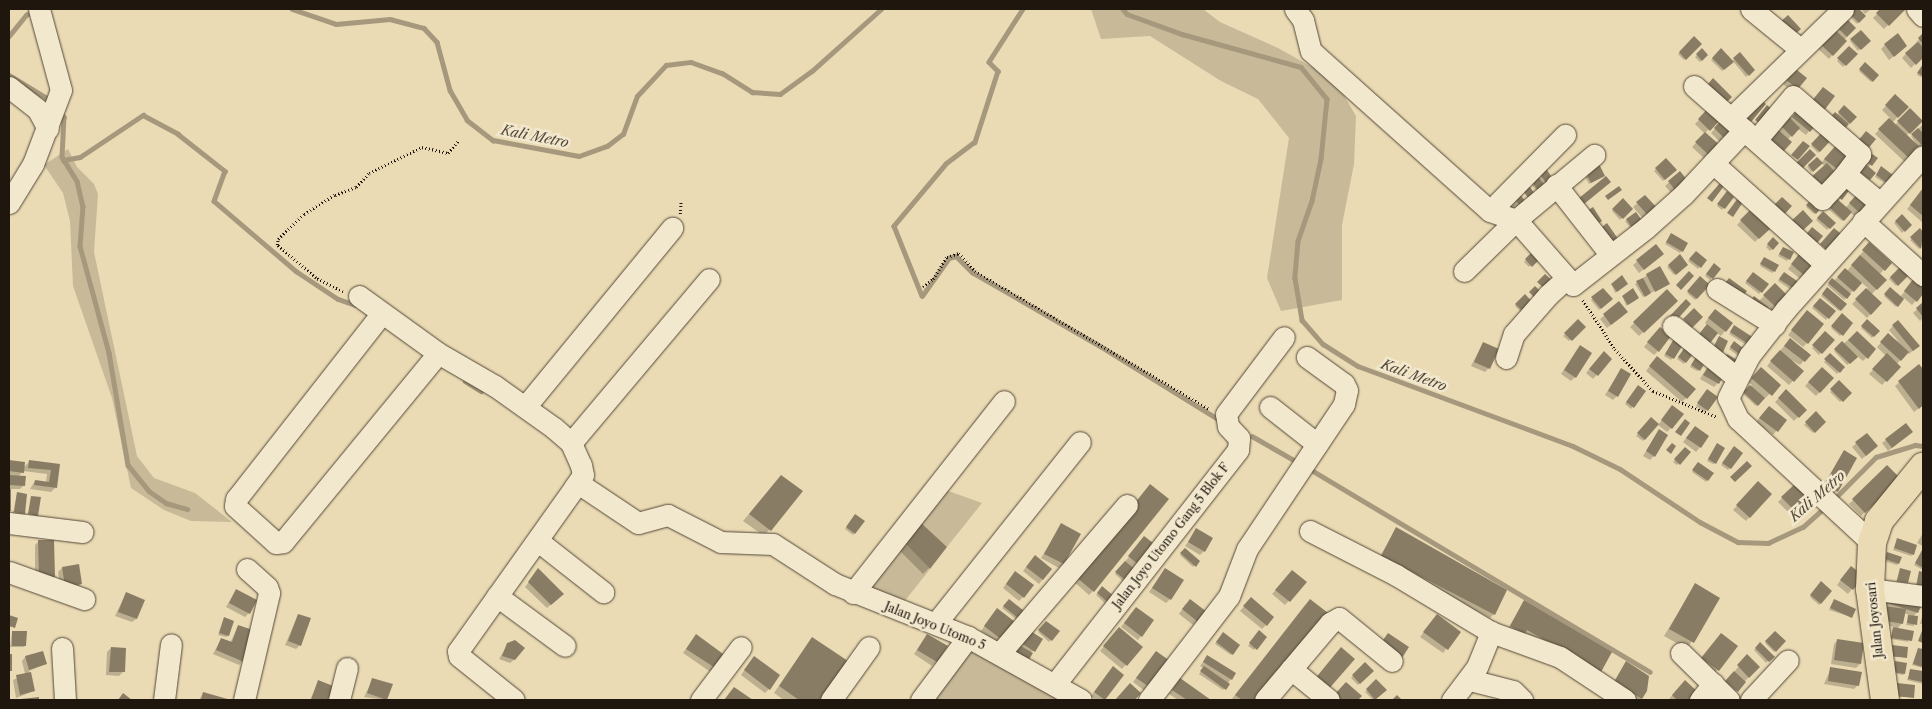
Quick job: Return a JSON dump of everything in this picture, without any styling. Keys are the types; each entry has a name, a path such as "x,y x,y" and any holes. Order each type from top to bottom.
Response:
{"main road":[{"name":"Jalan Joyosari","path":"1885,700 1870,589 1872,544 1879,521 1916,475"}],"street":[{"path":"1295,9 1303,20 1311,51 1490,211 1516,220 1570,282"},
{"path":"1751,9 1800,49"},
{"path":"1506,358 1514,334 1524,319 1678,200 1744,129 1800,49 1843,9"},
{"path":"1917,9 1923,16"},
{"path":"9,203 32,164 61,94 61,84 41,16"},
{"path":"1694,86 1822,199 1860,154 1794,96 1744,129"},
{"path":"9,87 38,110 49,124"},
{"path":"1490,211 1565,135"},
{"path":"1464,271 1516,220 1556,185 1594,156"},
{"path":"1872,544 1738,419 1728,398 1736,377 1774,325 1824,263 1923,156"},
{"path":"1713,163 1824,263"},
{"path":"1844,174 1880,204"},
{"path":"1556,185 1610,254"},
{"path":"1864,221 1923,275"},
{"path":"525,407 672,228"},
{"path":"571,443 709,279"},
{"path":"1717,288 1774,325"},
{"path":"358,296 438,353 525,407 571,443 583,475 458,654 514,700"},
{"path":"382,313 236,499 235,506 276,543 283,542 438,353"},
{"path":"1673,326 1736,377"},
{"path":"1225,419 1284,337"},
{"path":"1149,700 1229,596 1247,549 1344,404 1347,390 1344,384 1307,357"},
{"path":"852,592 1004,401"},
{"path":"1270,408 1317,444"},
{"name":"Jalan Joyo Utomo Gang 5 Blok F","path":"1055,684 1238,450 1239,438 1225,419"},
{"path":"936,623 1080,442"},
{"name":"Jalan Joyo Utomo 5","path":"578,483 633,521 668,516 721,542 744,545 756,541 773,544 852,592 936,623 964,642 1000,653 1082,700"},
{"path":"1000,653 1127,506"},
{"path":"9,523 82,532"},
{"path":"1310,531 1396,575 1491,632 1560,657 1625,700"},
{"path":"538,541 603,592"},
{"path":"244,700 268,593 267,587 247,569"},
{"path":"9,572 84,599"},
{"path":"1870,589 1894,590 1923,596"},
{"path":"497,596 565,646"},
{"path":"1265,700 1330,623 1339,618 1392,661"},
{"path":"1452,700 1470,680 1491,632"},
{"path":"920,700 964,642"},
{"path":"164,700 171,644"},
{"path":"701,700 741,647"},
{"path":"831,700 869,647"},
{"path":"62,648 65,700"},
{"path":"1680,653 1706,692 1729,700"},
{"path":"1751,700 1788,660"},
{"path":"338,700 347,668"},
{"path":"1291,668 1329,700"},
{"path":"1470,680 1514,692 1522,700"}],"path":[{"path":"358,296 316,278 277,245 278,239 304,214 335,194 356,187 369,173 422,147 448,153 458,141"},
{"path":"923,287 933,279 947,257 959,253 975,271 1225,419"},
{"path":"1570,282 1615,349 1653,391 1722,419 1738,419"}],"shaded area":[{"path":"1091,9 1203,9 1220,22 1278,48 1335,80 1356,116 1354,164 1342,225 1342,300 1281,311 1267,278 1289,138 1258,99 1221,81 1150,36 1101,39"},
{"path":"68,149 77,167 94,184 98,194 94,252 137,456 154,478 195,493 232,522 191,521 164,510 131,488 112,398 73,286 70,221 63,193 44,165"},
{"path":"940,488 982,503 947,547 917,519"},
{"path":"900,538 930,569 904,602 864,585"},
{"path":"967,647 1069,700 927,700"}],"building":[{"path":"1851,9 1859,9 1866,16 1859,23 1848,12"},
{"path":"1880,9 1906,9 1889,26 1876,13"},
{"path":"1841,13 1856,28 1847,37 1832,22"},
{"path":"1788,15 1801,29 1790,39 1777,25"},
{"path":"1834,29 1847,41 1833,56 1815,39"},
{"path":"1861,30 1871,41 1861,50 1850,39"},
{"path":"1898,33 1907,46 1894,57 1884,44"},
{"path":"1923,33 1923,44 1918,38"},
{"path":"1694,36 1702,44 1686,60 1679,52"},
{"path":"1918,42 1923,47 1923,58 1916,65 1905,53"},
{"path":"1849,46 1858,54 1846,66 1837,58"},
{"path":"1702,48 1708,55 1702,61 1696,54"},
{"path":"1721,48 1734,62 1724,70 1712,58"},
{"path":"1740,52 1755,70 1749,76 1733,58"},
{"path":"1787,62 1807,78 1798,89 1778,74"},
{"path":"1865,62 1879,75 1873,82 1859,69"},
{"path":"1923,64 1923,76 1917,73"},
{"path":"1713,78 1732,97 1726,103 1708,84"},
{"path":"1823,87 1835,96 1823,112 1811,102"},
{"path":"1895,94 1909,107 1898,118 1885,105"},
{"path":"1756,95 1766,104 1751,122 1741,114"},
{"path":"1711,105 1723,117 1710,131 1698,119"},
{"path":"1767,105 1775,112 1763,126 1755,120"},
{"path":"1844,105 1857,117 1850,124 1838,112"},
{"path":"1800,107 1818,123 1810,132 1792,117"},
{"path":"1910,108 1923,121 1910,134 1897,121"},
{"path":"1784,112 1800,128 1792,137 1776,121"},
{"path":"1835,112 1849,124 1840,134 1826,122"},
{"path":"1724,117 1741,133 1730,144 1714,128"},
{"path":"1889,118 1923,150 1912,161 1878,129"},
{"path":"1775,127 1792,142 1783,152 1766,137"},
{"path":"1918,128 1923,133 1923,146 1911,134"},
{"path":"1824,130 1833,138 1820,152 1811,144"},
{"path":"1866,131 1876,139 1867,150 1857,142"},
{"path":"1705,132 1723,148 1713,159 1695,142"},
{"path":"1803,141 1810,146 1798,160 1791,155"},
{"path":"1838,143 1854,156 1841,172 1824,159"},
{"path":"1810,149 1816,155 1802,169 1796,163"},
{"path":"1868,151 1878,158 1872,166 1863,159"},
{"path":"1817,157 1823,163 1813,172 1808,165"},
{"path":"1666,158 1677,170 1665,180 1655,168"},
{"path":"1861,160 1876,173 1870,180 1855,168"},
{"path":"1598,162 1605,176 1591,183 1584,170"},
{"path":"1827,163 1835,172 1818,188 1810,178"},
{"path":"1543,164 1555,182 1549,187 1536,169"},
{"path":"1881,166 1897,178 1891,186 1876,175"},
{"path":"1680,171 1691,185 1679,195 1668,181"},
{"path":"1535,173 1547,188 1540,193 1529,178"},
{"path":"1606,176 1611,182 1578,209 1573,203"},
{"path":"1524,179 1535,194 1529,199 1518,184"},
{"path":"1720,183 1724,186 1712,202 1707,198"},
{"path":"1845,183 1851,188 1842,200 1835,195"},
{"path":"1619,186 1622,190 1608,200 1605,196"},
{"path":"1923,188 1923,216 1910,205"},
{"path":"1516,190 1528,204 1523,209 1511,195"},
{"path":"1727,191 1734,197 1725,209 1717,204"},
{"path":"1858,193 1872,206 1863,216 1849,203"},
{"path":"1645,195 1660,211 1651,219 1636,202"},
{"path":"1782,197 1792,206 1782,217 1772,207"},
{"path":"1623,198 1633,209 1623,219 1612,209"},
{"path":"1738,198 1743,202 1733,217 1727,213"},
{"path":"1813,198 1822,207 1816,214 1806,205"},
{"path":"1836,198 1852,212 1844,221 1829,207"},
{"path":"1593,207 1602,221 1592,228 1583,214"},
{"path":"1750,210 1770,229 1759,239 1740,220"},
{"path":"1803,210 1813,221 1799,234 1789,223"},
{"path":"1823,211 1836,223 1830,229 1817,218"},
{"path":"1636,212 1646,226 1636,233 1626,219"},
{"path":"1902,214 1912,225 1905,232 1895,221"},
{"path":"1607,223 1621,243 1611,251 1597,231"},
{"path":"1812,227 1823,236 1814,247 1803,238"},
{"path":"1834,228 1846,238 1832,254 1820,244"},
{"path":"1920,228 1923,232 1921,249 1910,237"},
{"path":"1671,233 1688,243 1683,252 1666,242"},
{"path":"1773,237 1779,243 1773,250 1767,244"},
{"path":"1869,242 1892,263 1885,271 1862,250"},
{"path":"1656,244 1664,254 1644,270 1636,260"},
{"path":"1783,247 1794,252 1790,260 1779,254"},
{"path":"1533,251 1541,258 1532,267 1525,259"},
{"path":"1696,251 1707,260 1701,268 1689,259"},
{"path":"1680,254 1688,265 1676,275 1668,265"},
{"path":"1799,254 1816,269 1807,278 1791,264"},
{"path":"1860,255 1887,280 1877,290 1851,265"},
{"path":"1764,257 1779,265 1775,272 1760,264"},
{"path":"1714,263 1721,269 1713,279 1706,274"},
{"path":"1660,266 1670,284 1655,292 1646,274"},
{"path":"1900,267 1909,275 1898,286 1890,277"},
{"path":"1845,268 1862,283 1854,292 1837,277"},
{"path":"1689,271 1694,276 1681,290 1676,285"},
{"path":"1753,272 1769,284 1762,293 1746,281"},
{"path":"1784,272 1800,283 1796,290 1779,279"},
{"path":"1545,274 1555,283 1547,291 1537,282"},
{"path":"1622,275 1628,284 1617,292 1611,284"},
{"path":"1700,276 1710,285 1697,299 1687,291"},
{"path":"1643,278 1651,293 1645,297 1636,281"},
{"path":"1729,278 1747,291 1741,299 1723,286"},
{"path":"1832,278 1851,294 1847,299 1828,283"},
{"path":"1914,278 1923,286 1923,294 1917,302 1904,291"},
{"path":"1775,283 1790,298 1779,310 1763,295"},
{"path":"1535,286 1544,295 1538,301 1529,292"},
{"path":"1827,287 1847,304 1841,311 1822,294"},
{"path":"1890,287 1904,299 1898,307 1884,294"},
{"path":"1603,288 1613,299 1601,309 1591,297"},
{"path":"1633,288 1639,298 1628,305 1622,296"},
{"path":"1866,288 1882,303 1871,315 1855,299"},
{"path":"1667,289 1678,301 1644,333 1633,322"},
{"path":"1525,294 1534,304 1525,313 1515,304"},
{"path":"1754,296 1768,307 1763,315 1748,304"},
{"path":"1820,298 1836,311 1829,319 1813,306"},
{"path":"1686,299 1691,304 1674,323 1668,318"},
{"path":"1619,301 1628,312 1611,325 1603,314"},
{"path":"1923,302 1923,317 1916,308"},
{"path":"1694,308 1703,317 1692,328 1683,319"},
{"path":"1715,309 1733,323 1726,332 1708,318"},
{"path":"1807,310 1824,324 1808,344 1791,330"},
{"path":"1842,313 1853,323 1843,336 1831,326"},
{"path":"1578,319 1586,327 1572,341 1564,333"},
{"path":"1867,319 1880,331 1874,337 1861,326"},
{"path":"1898,320 1920,346 1913,351 1892,325"},
{"path":"1707,324 1718,333 1707,347 1696,338"},
{"path":"1734,325 1757,340 1753,347 1730,332"},
{"path":"1660,327 1671,336 1659,352 1647,342"},
{"path":"1825,331 1835,340 1822,354 1812,345"},
{"path":"1857,331 1876,349 1868,359 1848,340"},
{"path":"1888,333 1909,352 1901,361 1880,342"},
{"path":"1719,336 1728,341 1721,357 1711,352"},
{"path":"1675,337 1684,343 1674,359 1665,354"},
{"path":"1790,338 1811,355 1805,362 1784,346"},
{"path":"1734,341 1748,352 1743,357 1730,347"},
{"path":"1842,341 1858,357 1850,364 1834,349"},
{"path":"1483,342 1499,349 1490,369 1474,362"},
{"path":"1688,343 1697,349 1686,363 1678,357"},
{"path":"1580,345 1592,353 1576,378 1564,370"},
{"path":"1780,350 1804,371 1794,382 1770,361"},
{"path":"1604,351 1612,359 1598,376 1589,369"},
{"path":"1699,352 1708,358 1700,371 1691,365"},
{"path":"1830,353 1845,367 1840,373 1824,359"},
{"path":"1887,353 1901,367 1887,382 1872,369"},
{"path":"1727,354 1741,362 1737,368 1723,360"},
{"path":"1657,356 1696,389 1687,399 1649,366"},
{"path":"1712,361 1727,370 1719,384 1703,375"},
{"path":"1919,364 1923,369 1923,405 1919,409 1898,381"},
{"path":"1761,367 1781,385 1772,396 1751,378"},
{"path":"1822,367 1834,378 1820,393 1808,382"},
{"path":"1621,368 1631,374 1618,397 1608,391"},
{"path":"1839,380 1852,393 1843,402 1830,389"},
{"path":"1638,385 1646,391 1634,408 1626,402"},
{"path":"1750,385 1765,398 1758,406 1743,392"},
{"path":"1707,389 1718,397 1708,411 1697,403"},
{"path":"1786,389 1807,410 1799,418 1778,398"},
{"path":"1672,405 1684,414 1672,429 1661,420"},
{"path":"1769,406 1787,420 1778,432 1759,418"},
{"path":"1816,411 1826,422 1815,433 1805,422"},
{"path":"1651,417 1659,424 1645,440 1637,433"},
{"path":"1685,419 1690,423 1681,436 1675,432"},
{"path":"1906,423 1913,432 1892,448 1885,439"},
{"path":"1695,426 1709,436 1701,448 1686,438"},
{"path":"1659,429 1668,435 1655,457 1646,451"},
{"path":"1867,433 1878,446 1866,456 1855,442"},
{"path":"1672,443 1676,446 1671,454 1666,450"},
{"path":"1717,443 1725,448 1716,464 1708,459"},
{"path":"1734,446 1743,453 1731,469 1722,463"},
{"path":"1685,447 1691,452 1680,465 1674,459"},
{"path":"1844,450 1857,458 1838,492 1824,485"},
{"path":"9,460 25,462 24,473 9,471"},
{"path":"29,460 60,464 57,488 34,485 35,480 49,482 51,470 28,468"},
{"path":"1747,461 1752,466 1735,482 1730,477"},
{"path":"1698,462 1714,473 1708,481 1692,470"},
{"path":"1887,465 1901,479 1865,513 1852,499"},
{"path":"9,475 26,476 25,486 9,485"},
{"path":"781,475 803,491 771,531 749,514"},
{"path":"1758,481 1772,494 1750,518 1736,505"},
{"path":"1797,482 1813,498 1797,513 1781,497"},
{"path":"1150,484 1169,499 1094,592 1076,577"},
{"path":"9,489 11,489 11,511 9,511"},
{"path":"17,492 27,494 25,514 14,512"},
{"path":"31,496 41,497 38,516 28,514"},
{"path":"855,514 865,521 855,534 846,527"},
{"path":"917,519 947,547 930,569 900,538"},
{"path":"1061,523 1081,534 1064,564 1044,554"},
{"path":"1396,527 1507,590 1495,615 1381,556"},
{"path":"1196,528 1213,538 1205,552 1188,542"},
{"path":"1144,536 1157,546 1140,566 1128,556"},
{"path":"1897,538 1917,545 1914,555 1894,548"},
{"path":"38,540 54,540 55,577 39,577"},
{"path":"1185,548 1200,561 1196,567 1180,553"},
{"path":"1923,551 1923,568 1915,563"},
{"path":"1887,552 1902,557 1899,564 1885,559"},
{"path":"1035,555 1052,569 1043,580 1026,567"},
{"path":"1125,561 1137,571 1128,582 1115,572"},
{"path":"79,564 82,584 65,587 62,567"},
{"path":"1851,566 1864,576 1853,590 1840,580"},
{"path":"538,568 564,594 551,605 528,582"},
{"path":"1165,568 1184,580 1171,600 1152,588"},
{"path":"1900,568 1911,571 1908,583 1897,581"},
{"path":"1292,570 1307,582 1290,602 1275,590"},
{"path":"1015,571 1034,585 1024,598 1006,584"},
{"path":"1919,571 1923,572 1923,589 1916,588"},
{"path":"1821,581 1832,591 1821,604 1810,595"},
{"path":"1695,583 1720,598 1694,643 1669,629"},
{"path":"1102,586 1116,598 1111,605 1097,593"},
{"path":"236,589 257,600 250,614 229,603"},
{"path":"126,592 145,600 137,619 118,612"},
{"path":"1887,592 1922,604 1918,613 1884,602"},
{"path":"1251,597 1274,617 1267,626 1243,606"},
{"path":"1009,599 1029,615 1023,622 1003,606"},
{"path":"1190,599 1207,612 1198,622 1182,609"},
{"path":"1310,599 1328,613 1260,700 1242,700 1235,695"},
{"path":"1834,599 1856,609 1852,618 1830,608"},
{"path":"1524,600 1612,652 1601,672 1527,630 1525,634 1510,626"},
{"path":"1884,606 1906,609 1903,624 1881,620"},
{"path":"1136,607 1154,620 1142,637 1124,623"},
{"path":"997,608 1019,625 1006,643 984,626"},
{"path":"298,614 311,618 301,646 288,641"},
{"path":"1437,614 1461,632 1448,650 1423,632"},
{"path":"9,615 18,618 15,628 9,626"},
{"path":"1908,615 1918,616 1917,625 1907,623"},
{"path":"224,617 234,621 229,636 219,633"},
{"path":"1046,621 1060,631 1052,641 1038,630"},
{"path":"238,625 253,630 244,662 216,650 221,638 232,642"},
{"path":"1119,627 1143,647 1127,666 1103,646"},
{"path":"1893,627 1914,631 1912,641 1891,638"},
{"path":"1923,628 1923,643 1918,641"},
{"path":"1029,630 1043,639 1035,652 1021,643"},
{"path":"1259,630 1267,637 1257,650 1249,643"},
{"path":"12,631 27,631 26,646 12,646"},
{"path":"1775,631 1786,641 1776,652 1765,641"},
{"path":"1223,632 1240,645 1233,655 1216,642"},
{"path":"1388,633 1409,647 1402,658 1381,643"},
{"path":"1721,633 1738,646 1719,671 1701,658"},
{"path":"696,634 730,659 720,671 686,649"},
{"path":"927,634 948,646 937,662 917,650"},
{"path":"812,637 851,663 827,700 799,700 779,686"},
{"path":"1837,639 1864,643 1861,664 1834,660"},
{"path":"515,640 525,648 515,660 502,656 507,643"},
{"path":"1760,642 1775,657 1769,662 1755,648"},
{"path":"1019,645 1033,653 1028,661 1014,653"},
{"path":"1892,645 1908,647 1907,658 1890,656"},
{"path":"111,647 126,648 125,672 109,672"},
{"path":"1341,647 1355,659 1327,691 1314,680"},
{"path":"1918,648 1923,649 1923,667 1913,664"},
{"path":"43,651 47,664 29,670 25,656"},
{"path":"1156,651 1173,663 1154,690 1136,678"},
{"path":"9,654 12,654 12,671 9,671"},
{"path":"1747,654 1760,667 1749,678 1737,665"},
{"path":"1207,655 1236,673 1232,680 1203,662"},
{"path":"754,656 780,675 770,690 744,670"},
{"path":"1626,661 1649,676 1647,691 1642,699 1614,682"},
{"path":"1895,661 1907,663 1905,674 1893,672"},
{"path":"1365,662 1374,671 1360,684 1352,675"},
{"path":"1113,666 1124,675 1105,700 1094,692"},
{"path":"1204,666 1230,684 1226,690 1200,671"},
{"path":"1830,667 1862,672 1859,686 1828,681"},
{"path":"1910,669 1923,671 1923,682 1908,679"},
{"path":"1734,671 1746,682 1738,692 1725,681"},
{"path":"31,672 35,691 20,695 16,675"},
{"path":"372,678 393,684 387,700 367,693"},
{"path":"1180,678 1211,700 1187,700 1172,690"},
{"path":"1376,679 1387,690 1375,700 1366,689"},
{"path":"318,680 333,686 328,700 311,700"},
{"path":"1685,680 1701,695 1696,700 1677,700 1672,695"},
{"path":"1346,682 1362,696 1358,700 1340,700 1334,695"},
{"path":"1130,683 1141,693 1135,700 1115,700"},
{"path":"1897,683 1915,685 1914,698 1896,696"},
{"path":"734,687 753,700 724,700"},
{"path":"203,692 231,700 201,700"},
{"path":"123,693 132,700 118,700"},
{"path":"1397,695 1402,700 1392,700"},
{"path":"39,697 39,700 21,700 21,699"}],"waterway":[{"name":"Kali Metro","path":"292,9 336,24 390,19 424,28 437,42 450,90 467,120 493,140 579,156 607,146 623,134 637,96 666,65 691,62 722,73 752,92 780,94 812,71 881,9"},
{"path":"1023,9 989,62 998,71 975,142 946,164 894,226 922,296 949,258 956,256 972,272 1100,346 1218,419"},
{"name":"Kali Metro","path":"1123,9 1127,14 1182,34 1301,67 1327,99 1321,159 1312,201 1298,241 1295,278 1302,320 1323,344 1358,366 1573,446 1620,469 1700,522 1738,542 1768,543 1803,527 1824,508"},
{"name":"Kali Metro","path":"9,36 26,15 34,11"},
{"path":"9,75 52,101"},
{"path":"59,111 64,117 62,157 77,181 83,206 80,246 109,353 128,465 149,491 166,503 187,509"},
{"path":"63,160 80,157 143,115 178,134 225,171 214,201 296,271 338,299 355,305"},
{"path":"465,381 481,391"},
{"path":"1252,436 1299,463"},
{"name":"Kali Metro","path":"1834,499 1876,457 1915,445 1923,446"},
{"path":"1313,471 1650,672"}]}
